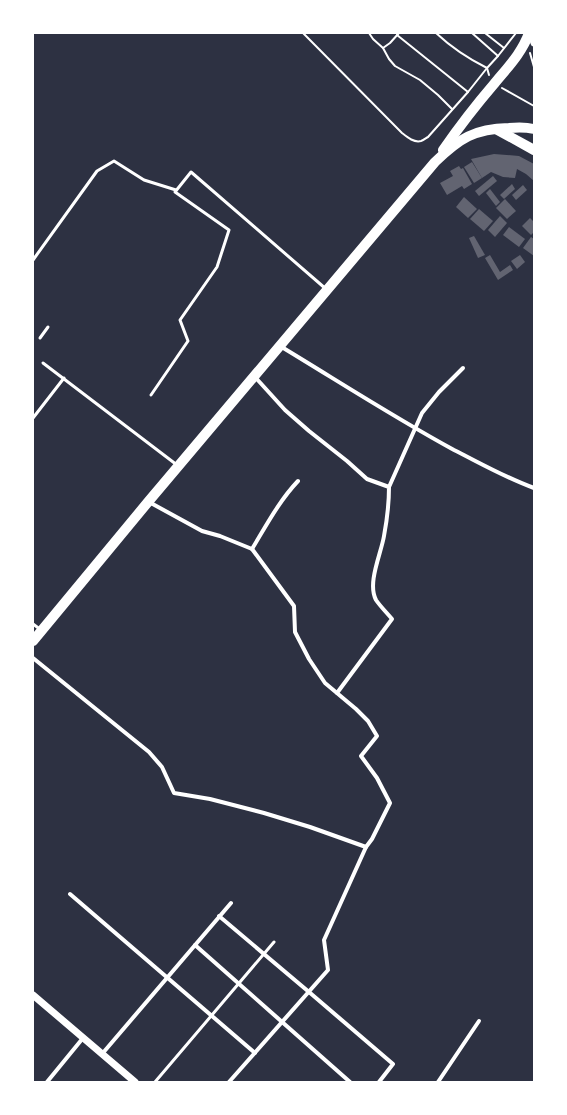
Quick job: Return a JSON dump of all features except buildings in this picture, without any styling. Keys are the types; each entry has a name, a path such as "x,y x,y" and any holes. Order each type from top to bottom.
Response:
{"main road":[{"path":"435,162 459,126 511,64 530,33"},
{"path":"33,641 148,502 435,162 449,148 465,138 484,130 526,127 534,129"},
{"path":"496,129 534,150"}],"street":[{"path":"530,33 534,44"},
{"path":"280,346 416,429 521,484 534,488"},
{"path":"337,693 392,618 376,600 373,590 374,575 384,537 389,487 422,413 439,392 463,368"},
{"path":"255,377 285,410 367,479 389,487"},
{"path":"252,549 274,511 298,481"},
{"path":"148,502 202,531 220,536 252,549 294,606 295,632 309,659 325,683 368,721 377,736 361,756 377,778 390,803 372,839 366,847 324,940 328,970 229,1082"},
{"path":"33,658 149,752 162,767 174,793 210,799 264,813 310,827 366,847"},
{"path":"70,894 255,1052"},
{"path":"102,1054 231,903"},
{"path":"219,916 393,1064 379,1082"},
{"path":"194,945 350,1082"},
{"path":"33,995 135,1082"},
{"path":"438,1082 479,1021"},
{"path":"47,1082 84,1038"}],"lane":[{"path":"33,260 97,172 114,161 144,180 176,190 175,192 229,230 217,267 180,320 188,341 151,395"},
{"path":"176,190 190,172 328,290"},
{"path":"40,338 48,327"},
{"path":"43,362 179,467"},
{"path":"33,418 64,378"},
{"path":"33,624 42,631"},
{"path":"155,1082 274,942"}],"path":[{"path":"303,33 408,138 414,141 421,141 428,137 468,92 516,33"},
{"path":"368,33 383,48 395,66 420,80 438,95 452,110"},
{"path":"436,33 470,60 487,68 489,75 498,86 534,106"},
{"path":"472,33 498,56"},
{"path":"485,33 504,48"},
{"path":"383,48 398,34 468,92"}]}
